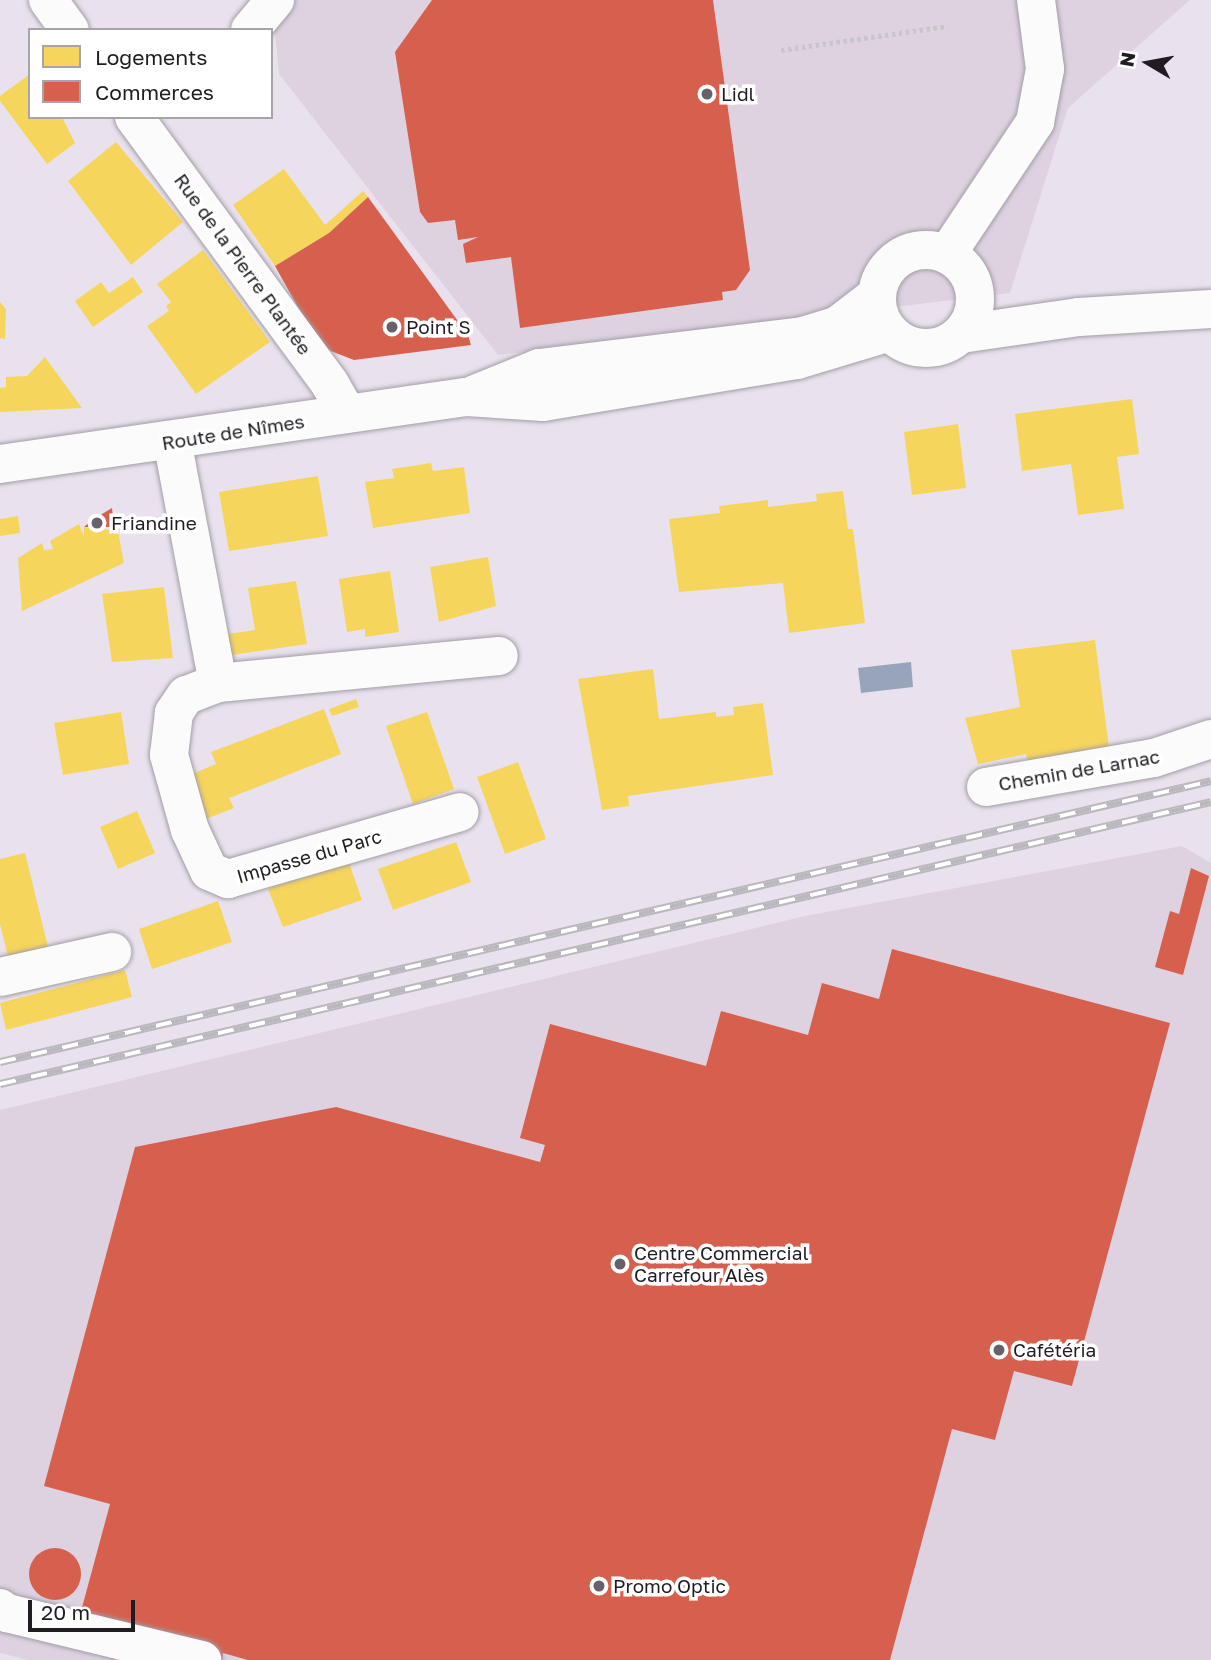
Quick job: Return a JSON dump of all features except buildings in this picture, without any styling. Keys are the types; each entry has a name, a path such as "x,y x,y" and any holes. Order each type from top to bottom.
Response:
{"main road":[{"path":"48,0 69,28"},
{"path":"252,28 275,0"},
{"path":"947,254 1035,122 1045,69 1036,0"},
{"name":"Rue de la Pierre Plantée","path":"155,126 331,384 347,414"},
{"path":"961,334 971,320 975,298 970,278 947,254 918,251 903,256 891,266 877,295 882,321 890,332 919,348 936,348 961,334 1079,317 1211,309"},
{"path":"1079,317 1173,288 1211,282"},
{"name":"Route de Nîmes","path":"466,397 538,368 803,337 838,326 877,295"},
{"path":"975,298 1029,326"},
{"name":"Route de Nîmes","path":"0,464 466,397 543,402 679,382 797,360 890,332"},
{"path":"172,440 218,683"},
{"name":"Impasse du Parc","path":"460,812 228,878 209,871 190,830 169,755 174,713 187,695 218,683 499,656"},
{"name":"Chemin de Larnac","path":"986,787 1154,758 1211,739"},
{"path":"0,977 113,952"},
{"path":"0,1608 202,1660"}],"path":[{"path":"781,50 947,26"}],"shaded area":[{"path":"272,0 1190,0 1068,108 1010,293 498,355 279,74"},
{"name":"Centre Commercial Carrefour Alès","path":"1182,846 1211,863 1211,1660 28,1660 0,1653 0,1110 805,916"}],"water":[{"path":"911,662 913,687 861,693 858,668"}],"railway":[{"path":"0,1062 1211,781"},
{"path":"0,1084 1211,802"}],"place":[{"name":"Lidl","path":"707,94"},
{"name":"Point S","path":"392,327"},
{"name":"Friandine","path":"97,523"},
{"name":"Centre Commercial Carrefour Alès","path":"620,1264"},
{"name":"Cafétéria","path":"999,1350"},
{"name":"Promo Optic","path":"599,1586"}]}
